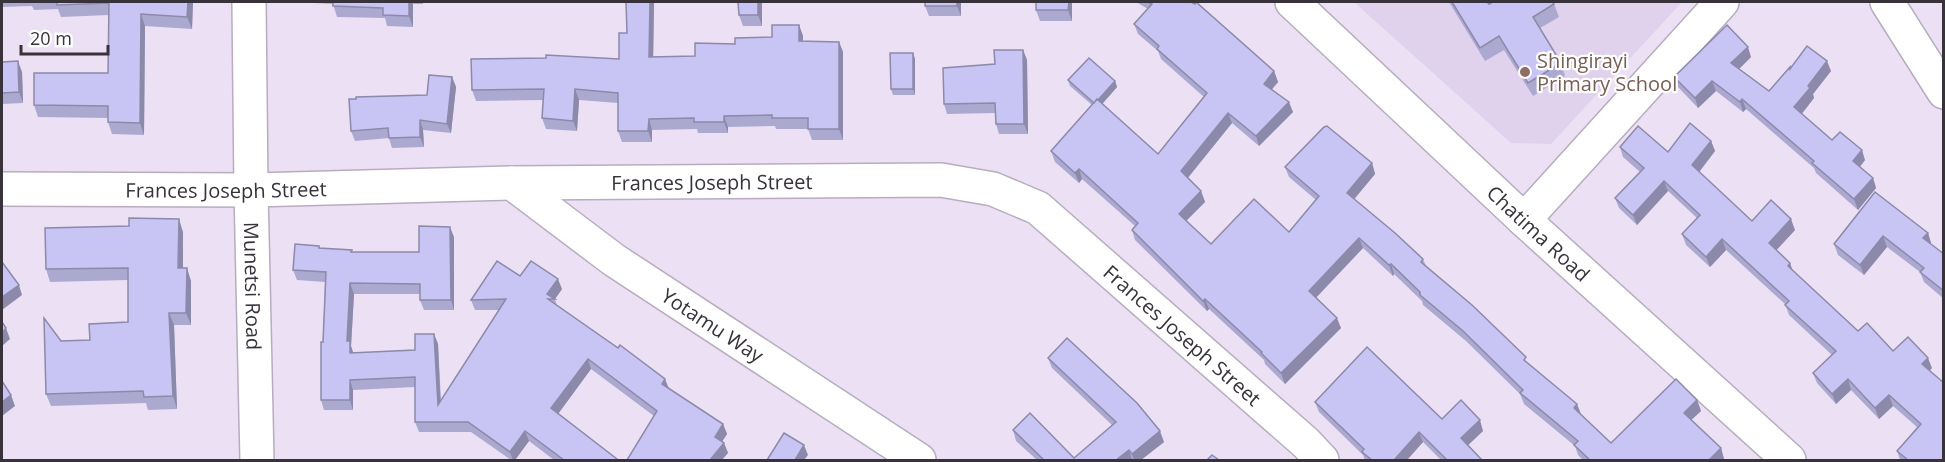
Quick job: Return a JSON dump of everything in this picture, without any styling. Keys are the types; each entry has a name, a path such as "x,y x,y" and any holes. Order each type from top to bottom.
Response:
{"street":[{"name":"Munetsi Road","path":"249,2 257,460"},
{"name":"Chatima Road","path":"1292,2 1524,220 1789,460"},
{"path":"1524,220 1722,2"},
{"path":"1887,2 1944,92"},
{"name":"Frances Joseph Street","path":"2,189 251,190 512,183 941,180 993,189 1038,208 1306,442 1322,460"},
{"name":"Yotamu Way","path":"512,183 614,260 918,460"}],"shaded area":[{"name":"Shingirayi Primary School","path":"1354,2 1682,2 1551,144 1511,143"}],"building":[{"path":"57,2 188,2 187,17 141,14 140,123 108,122 108,106 34,105 34,73 108,73 109,3 57,5"},
{"path":"333,2 409,2 409,16 383,15 383,8 333,6"},
{"path":"626,2 650,2 649,57 695,56 695,43 735,44 735,38 772,37 772,25 799,25 799,41 839,42 839,129 808,129 808,118 772,118 772,115 724,116 724,122 694,122 694,118 649,119 648,131 618,131 618,93 575,89 573,121 542,118 544,89 472,90 471,59 546,58 546,55 619,59 619,33 627,33"},
{"path":"738,2 758,2 758,15 739,15"},
{"path":"925,2 957,2 957,6 925,6"},
{"path":"1036,2 1069,2 1068,10 1036,10"},
{"path":"1148,2 1191,2 1195,4 1196,2 1274,71 1264,84 1289,102 1256,136 1228,113 1181,171 1201,191 1179,214 1211,244 1254,199 1289,232 1319,196 1285,167 1327,126 1372,163 1347,193 1395,233 1423,259 1421,262 1472,305 1526,357 1524,360 1577,404 1574,408 1611,443 1676,379 1697,400 1684,413 1721,448 1709,460 1590,460 1574,445 1578,441 1520,393 1523,390 1463,331 1420,295 1420,292 1391,264 1389,265 1359,238 1309,291 1337,318 1281,373 1205,299 1203,301 1132,230 1138,223 1079,169 1075,173 1051,151 1097,99 1158,154 1207,93 1157,49 1159,46 1134,24 1152,4"},
{"path":"1452,2 1487,2 1489,4 1493,2 1552,2 1554,4 1533,17 1561,63 1528,83 1499,36 1480,48"},
{"path":"1727,25 1748,47 1731,63 1769,91 1790,67 1790,69 1807,46 1827,61 1808,86 1810,88 1794,107 1832,140 1840,132 1862,150 1853,161 1873,178 1854,199 1742,99 1740,102 1712,81 1695,98 1674,77"},
{"path":"994,50 1023,50 1024,124 996,124 995,103 944,104 943,68 995,64"},
{"path":"890,53 913,53 913,89 891,89"},
{"path":"1089,58 1115,81 1094,103 1068,80"},
{"path":"18,61 19,92 2,93 2,62"},
{"path":"429,75 452,77 447,124 420,120 420,137 389,138 388,128 351,131 349,99 427,95"},
{"path":"1690,123 1711,141 1692,165 1752,221 1771,200 1791,219 1769,243 1790,263 1788,266 1858,331 1867,323 1893,351 1908,337 1928,358 1922,364 1944,383 1944,460 1908,460 1897,451 1921,424 1889,395 1875,408 1848,379 1832,394 1813,373 1836,351 1785,305 1789,301 1722,239 1706,257 1682,234 1700,215 1664,181 1633,215 1615,198 1644,168 1620,147 1638,126 1668,152"},
{"path":"1875,192 1928,233 1923,238 1944,254 1944,291 1920,272 1924,268 1883,236 1860,265 1834,244"},
{"path":"129,218 179,219 178,268 187,268 186,313 169,313 173,396 144,397 143,391 46,394 44,318 61,341 90,340 89,324 128,322 128,268 46,269 45,228 129,226"},
{"path":"419,226 450,227 451,300 420,300 420,284 350,283 347,341 350,341 350,353 415,350 415,334 434,334 438,405 506,299 471,300 497,261 520,276 531,261 558,279 547,294 555,299 548,299 618,348 620,345 665,379 662,384 723,424 715,437 724,443 710,460 627,460 657,411 588,359 551,408 616,460 564,460 525,431 510,452 468,422 415,422 415,377 350,380 350,400 321,400 321,342 323,342 326,272 293,270 295,244 352,250 351,252 419,252"},
{"path":"2,262 19,285 2,297"},
{"path":"1067,338 1137,403 1160,431 1132,454 1129,450 1116,460 1044,460 1013,430 1030,413 1074,458 1116,422 1048,358"},
{"path":"1367,347 1442,419 1461,400 1480,420 1461,438 1482,460 1447,460 1419,432 1394,460 1372,460 1362,452 1364,449 1315,402"},
{"path":"2,381 11,395 2,402"},
{"path":"784,433 804,445 795,460 767,460"},
{"path":"1212,455 1219,460 1207,460"}],"place":[{"name":"Shingirayi Primary School","path":"1525,72"}]}
